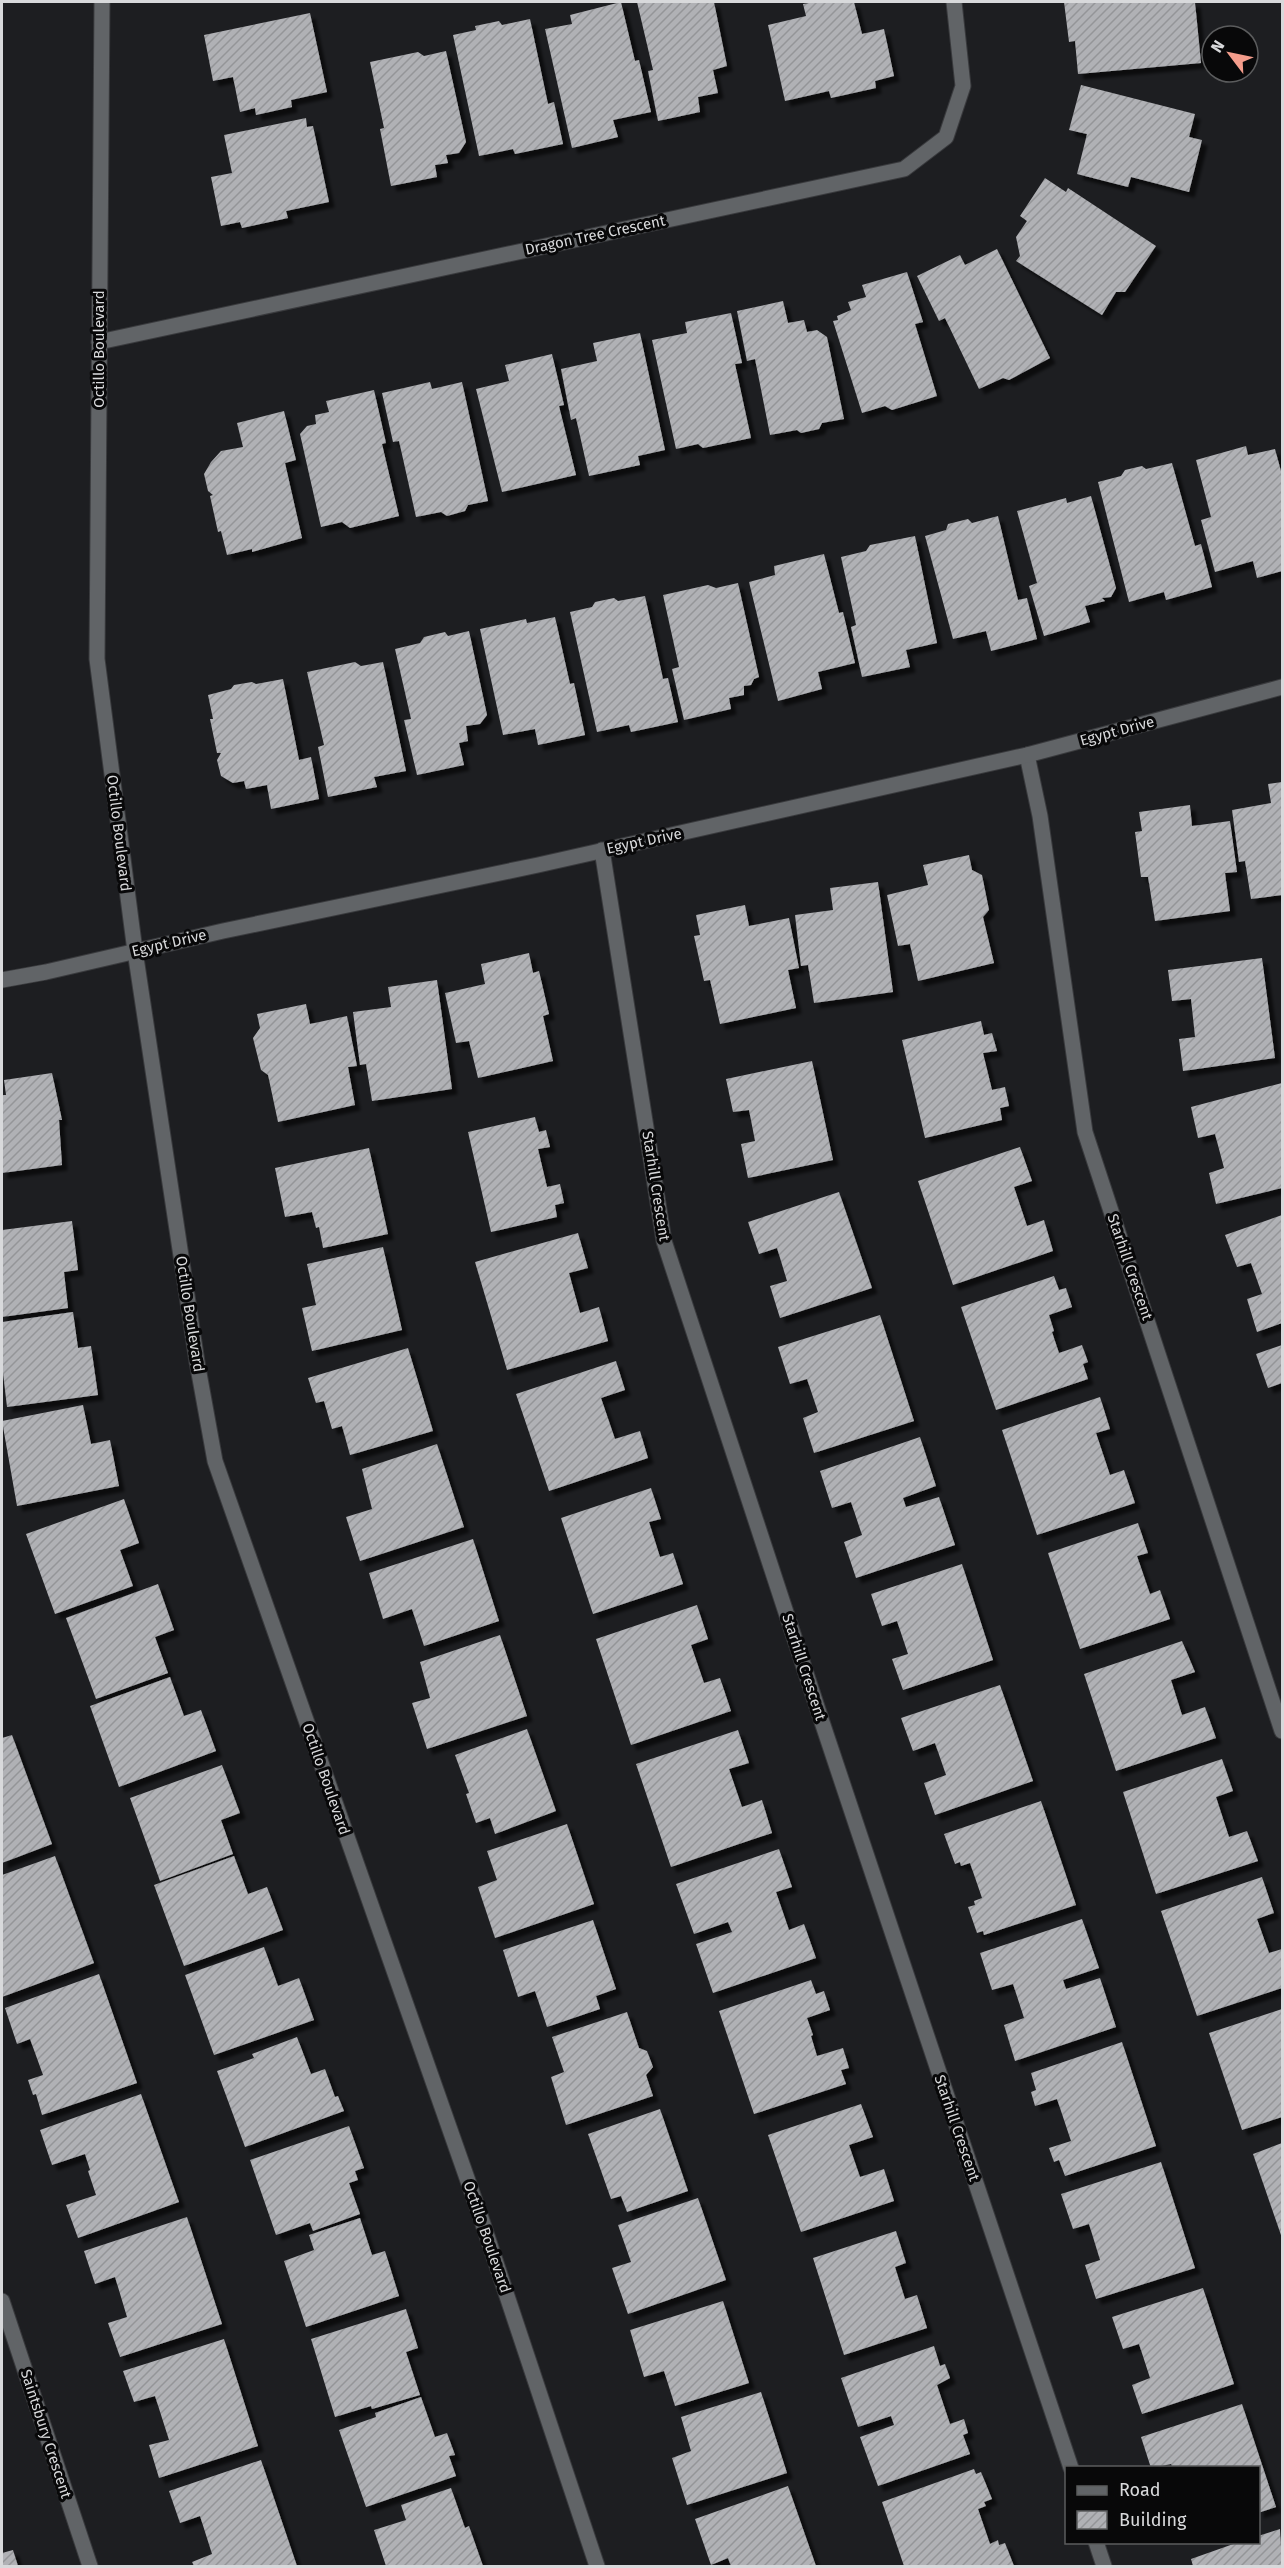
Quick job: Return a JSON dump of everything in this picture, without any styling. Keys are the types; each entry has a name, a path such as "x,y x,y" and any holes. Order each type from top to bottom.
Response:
{"street":[{"name":"Octillo Boulevard","path":"102,2 97,659 135,951 214,1461 482,2218 597,2566"},
{"name":"Dragon Tree Crescent","path":"99,342 904,169 946,137 963,86 954,2"},
{"name":"Egypt Drive","path":"2,980 1027,755 1282,687"},
{"name":"Starhill Crescent","path":"1027,755 1040,816 1085,1132 1282,1731"},
{"name":"Starhill Crescent","path":"602,850 664,1241 828,1742 1070,2466"},
{"name":"Saintsbury Crescent","path":"2,2301 90,2566"},
{"path":"1097,2544 1104,2566"}],"building":[{"path":"621,2 635,61 639,60 651,112 613,120 618,137 572,148 545,29 572,24 570,15"},
{"path":"637,2 714,2 727,66 713,70 718,93 698,97 700,112 658,121 648,71 653,70"},
{"path":"854,2 862,34 884,29 894,76 875,81 876,88 831,98 829,91 785,101 768,25 806,16 803,4"},
{"path":"1064,2 1195,2 1200,63 1078,74 1075,41 1069,42"},
{"path":"310,13 327,92 291,100 292,107 256,115 255,108 240,112 233,77 213,81 204,35"},
{"path":"530,19 548,104 554,102 563,144 515,154 513,149 479,156 453,35 476,30 475,26 499,21 502,25"},
{"path":"446,51 466,142 459,153 446,155 448,163 435,165 437,177 391,186 380,129 384,128 370,62 418,52 424,56"},
{"path":"1081,85 1195,114 1189,137 1202,140 1189,192 1131,177 1128,187 1077,174 1087,134 1069,130"},
{"path":"306,118 307,127 313,126 329,202 286,211 288,218 242,228 240,222 221,226 211,177 232,173 224,135"},
{"path":"1045,178 1066,192 1068,188 1156,246 1125,292 1116,292 1102,315 1016,261 1020,256 1016,237 1027,221 1020,216"},
{"path":"997,249 1050,358 1009,380 1003,378 979,389 945,318 939,321 917,276 960,255 965,265"},
{"path":"907,272 923,322 915,324 937,396 892,410 885,406 862,413 833,321 838,320 837,316 851,310 848,302 866,297 862,285"},
{"path":"783,301 788,323 804,320 807,332 817,330 827,337 844,419 822,423 819,429 801,433 797,430 770,435 755,359 747,361 737,311"},
{"path":"731,313 742,363 735,364 751,438 703,448 698,444 676,449 652,340 687,333 685,322"},
{"path":"640,333 665,450 638,456 640,465 589,476 576,418 571,420 561,369 597,361 593,343"},
{"path":"552,354 564,405 559,406 576,475 502,492 476,389 509,381 505,365"},
{"path":"430,382 432,389 462,382 488,501 468,505 465,511 447,516 441,512 416,517 399,441 393,442 382,393"},
{"path":"374,390 386,443 382,444 399,516 350,528 342,522 321,527 300,434 307,426 316,424 315,415 329,412 326,401"},
{"path":"284,411 296,460 285,463 302,538 252,552 252,549 227,555 221,531 218,532 210,496 213,495 208,491 204,474 221,451 243,447 237,423"},
{"path":"1246,446 1248,455 1275,449 1282,475 1282,571 1257,578 1253,561 1215,572 1201,520 1211,517 1196,460"},
{"path":"1172,463 1195,546 1201,544 1212,587 1166,600 1164,592 1129,602 1098,482 1121,476 1125,470 1142,466 1146,469"},
{"path":"1091,496 1116,588 1111,597 1102,598 1105,601 1085,606 1090,622 1044,636 1029,586 1037,583 1017,511 1066,498 1067,503"},
{"path":"998,516 1018,600 1027,598 1037,639 991,651 986,631 953,639 925,536 946,530 948,524 968,519 972,523"},
{"path":"915,536 937,643 906,650 910,667 862,677 851,627 856,625 841,557 866,551 870,545"},
{"path":"824,554 839,613 843,612 855,663 818,672 822,689 778,701 749,582 775,575 774,566"},
{"path":"738,583 759,677 754,679 751,685 744,686 744,695 729,698 731,709 684,720 672,669 679,667 663,595 708,585 716,588"},
{"path":"645,596 663,679 668,678 678,722 631,732 629,725 597,732 570,612 592,607 595,602"},
{"path":"555,617 570,684 574,683 585,735 538,745 535,729 503,735 480,629 526,619 527,623"},
{"path":"469,631 487,715 480,724 466,726 468,741 459,743 464,765 417,775 404,720 411,719 395,649 420,643 424,637 445,632 448,636"},
{"path":"355,662 361,666 383,662 406,771 374,777 377,787 328,797 318,747 324,745 307,672"},
{"path":"283,679 299,760 311,757 319,799 271,809 267,785 246,789 244,781 233,783 221,776 217,760 221,753 217,753 208,695 231,689 234,685"},
{"path":"1282,782 1282,895 1251,899 1245,861 1239,862 1232,810 1271,803 1268,784"},
{"path":"1190,805 1192,826 1230,821 1237,872 1225,873 1230,911 1155,921 1148,877 1141,877 1135,832 1142,831 1139,812"},
{"path":"969,855 972,870 982,875 989,910 983,917 994,963 918,981 910,944 898,946 887,895 928,885 923,865"},
{"path":"878,882 893,992 814,1003 808,965 801,966 795,915 833,910 830,888"},
{"path":"745,905 749,926 789,918 799,968 788,970 796,1008 720,1024 710,980 704,981 694,936 700,935 696,915"},
{"path":"529,953 533,973 539,971 549,1014 543,1016 553,1061 478,1078 469,1041 456,1043 445,993 485,984 481,964"},
{"path":"1262,958 1275,1058 1183,1071 1179,1039 1195,1037 1191,999 1172,1001 1168,970"},
{"path":"437,980 452,1089 372,1101 366,1064 360,1065 353,1012 391,1007 388,987"},
{"path":"306,1004 310,1024 347,1016 357,1066 348,1067 355,1105 278,1122 268,1075 261,1070 253,1038 260,1028 257,1014"},
{"path":"981,1021 984,1035 992,1033 997,1051 983,1053 992,1090 1005,1087 1009,1106 1000,1108 1002,1120 925,1138 902,1040"},
{"path":"812,1061 833,1160 748,1178 741,1144 755,1141 749,1110 733,1112 726,1079"},
{"path":"52,1073 62,1120 59,1120 62,1165 2,1173 2,1095 6,1095 4,1080"},
{"path":"1282,1083 1282,1188 1216,1204 1209,1173 1224,1168 1215,1134 1198,1138 1191,1107"},
{"path":"535,1117 539,1132 546,1130 550,1147 538,1149 547,1187 560,1184 564,1203 555,1205 557,1217 491,1232 468,1132"},
{"path":"1020,1147 1032,1181 1014,1187 1027,1226 1044,1220 1053,1251 953,1285 918,1181"},
{"path":"369,1148 388,1234 323,1248 319,1227 316,1228 312,1212 285,1217 275,1168"},
{"path":"839,1192 872,1288 780,1318 770,1286 787,1281 777,1248 759,1254 748,1222"},
{"path":"1282,1215 1282,1323 1257,1332 1247,1299 1262,1294 1251,1263 1237,1267 1225,1235"},
{"path":"72,1221 78,1270 64,1272 68,1308 2,1317 2,1230"},
{"path":"578,1233 588,1268 569,1273 580,1313 599,1307 608,1341 507,1370 475,1262"},
{"path":"383,1247 402,1330 312,1351 302,1308 316,1305 307,1264"},
{"path":"1054,1276 1059,1290 1066,1288 1072,1307 1049,1315 1054,1331 1052,1332 1059,1353 1082,1345 1088,1362 1083,1364 1088,1379 996,1410 961,1307"},
{"path":"73,1312 78,1348 91,1346 98,1395 7,1407 2,1365 2,1322"},
{"path":"880,1315 914,1421 814,1453 803,1418 818,1412 807,1379 790,1384 778,1347"},
{"path":"1282,1345 1282,1383 1268,1388 1256,1354"},
{"path":"408,1348 433,1431 350,1455 342,1426 332,1429 324,1401 316,1403 308,1378"},
{"path":"616,1361 625,1390 601,1398 615,1439 640,1431 648,1458 549,1491 516,1394"},
{"path":"1100,1397 1110,1429 1096,1433 1110,1475 1124,1470 1135,1503 1037,1535 1002,1430"},
{"path":"83,1405 91,1444 110,1440 119,1486 17,1506 2,1421"},
{"path":"920,1437 936,1486 903,1498 906,1507 939,1497 955,1545 856,1578 844,1542 862,1535 851,1502 832,1508 820,1471"},
{"path":"437,1444 464,1527 360,1561 346,1517 372,1509 362,1469"},
{"path":"651,1488 661,1519 649,1522 660,1557 673,1553 683,1584 593,1614 561,1518"},
{"path":"124,1499 139,1543 120,1550 133,1586 55,1614 26,1534"},
{"path":"1138,1523 1148,1553 1137,1556 1150,1594 1160,1590 1170,1619 1080,1649 1048,1553"},
{"path":"473,1539 499,1621 424,1646 412,1609 383,1619 369,1573"},
{"path":"962,1564 993,1660 903,1690 892,1659 908,1654 897,1621 882,1626 871,1594"},
{"path":"158,1584 174,1630 155,1637 168,1673 96,1699 66,1618"},
{"path":"697,1605 708,1639 691,1645 704,1683 720,1678 731,1711 631,1745 596,1639"},
{"path":"500,1635 527,1716 427,1749 412,1703 430,1698 420,1662"},
{"path":"1182,1641 1195,1672 1171,1680 1182,1715 1205,1707 1216,1738 1116,1771 1084,1674"},
{"path":"170,1677 184,1716 201,1710 216,1751 119,1787 90,1706"},
{"path":"1000,1685 1033,1781 935,1815 924,1783 946,1775 935,1743 913,1751 901,1718"},
{"path":"527,1729 556,1811 495,1834 490,1818 476,1823 466,1794 469,1793 455,1755"},
{"path":"738,1730 749,1763 729,1769 742,1807 762,1800 772,1833 671,1867 636,1764"},
{"path":"12,1735 52,1844 2,1863 2,1738"},
{"path":"1222,1759 1233,1791 1216,1797 1229,1837 1247,1831 1258,1861 1156,1894 1123,1792"},
{"path":"222,1765 240,1813 221,1820 233,1854 160,1881 130,1798"},
{"path":"1041,1801 1076,1905 984,1935 983,1931 977,1933 968,1907 975,1905 974,1901 982,1898 970,1863 961,1866 960,1862 955,1864 944,1834"},
{"path":"567,1824 594,1904 495,1938 478,1887 497,1880 487,1851"},
{"path":"779,1849 792,1887 776,1892 789,1930 804,1924 816,1958 713,1993 696,1944 732,1932 728,1922 694,1934 676,1884"},
{"path":"55,1856 94,1963 2,1997 2,1875"},
{"path":"234,1856 248,1894 267,1887 283,1930 184,1966 154,1885"},
{"path":"1262,1877 1274,1913 1257,1919 1269,1953 1282,1949 1282,1988 1197,2016 1161,1911"},
{"path":"1082,1919 1099,1968 1063,1980 1066,1989 1100,1978 1116,2027 1015,2061 1004,2025 1024,2018 1013,1984 992,1990 980,1953"},
{"path":"593,1920 616,1989 596,1996 600,2009 547,2027 535,1991 518,1997 503,1950"},
{"path":"264,1947 278,1986 299,1978 314,2020 214,2055 185,1975"},
{"path":"99,1974 137,2083 42,2115 36,2094 33,2095 28,2080 43,2075 30,2039 17,2044 5,2008"},
{"path":"811,1980 816,1994 824,1991 830,2010 807,2018 817,2056 843,2048 849,2068 841,2070 846,2084 754,2114 719,2011"},
{"path":"1282,2009 1282,2117 1242,2130 1209,2033"},
{"path":"627,2012 639,2048 647,2051 653,2067 646,2075 653,2096 566,2125 551,2077 564,2072 552,2037"},
{"path":"297,2037 311,2074 325,2069 335,2097 338,2096 344,2111 245,2147 217,2071 254,2058 252,2054"},
{"path":"1122,2042 1156,2146 1065,2176 1059,2160 1054,2162 1049,2148 1071,2141 1057,2099 1035,2106 1031,2092 1036,2090 1031,2073"},
{"path":"141,2094 179,2202 78,2238 66,2205 96,2195 85,2154 52,2165 40,2130"},
{"path":"861,2104 873,2137 849,2145 860,2177 884,2169 894,2201 801,2232 768,2135"},
{"path":"660,2109 688,2191 627,2212 621,2196 611,2199 588,2134"},
{"path":"349,2126 364,2168 355,2171 358,2180 349,2183 360,2214 313,2231 310,2223 276,2235 250,2160"},
{"path":"1282,2143 1282,2238 1253,2154"},
{"path":"1161,2162 1195,2268 1096,2299 1085,2265 1100,2260 1089,2224 1073,2229 1061,2194"},
{"path":"698,2198 726,2280 628,2314 612,2268 631,2262 618,2225"},
{"path":"187,2217 222,2324 120,2357 108,2323 127,2317 115,2277 95,2284 84,2251"},
{"path":"360,2218 372,2255 385,2251 399,2296 306,2327 284,2261 314,2250 309,2235"},
{"path":"896,2231 906,2263 895,2267 905,2299 917,2295 927,2328 844,2355 813,2258"},
{"path":"1203,2288 1234,2384 1142,2414 1132,2385 1150,2378 1139,2344 1123,2349 1112,2317"},
{"path":"723,2301 749,2383 675,2406 664,2371 644,2377 630,2330"},
{"path":"406,2309 418,2348 406,2352 420,2395 335,2417 311,2339"},
{"path":"224,2339 258,2446 159,2478 149,2445 169,2440 155,2396 134,2402 123,2371"},
{"path":"934,2346 940,2366 945,2364 950,2378 937,2385 950,2424 964,2419 968,2433 963,2435 970,2454 878,2486 860,2437 894,2425 891,2416 858,2427 841,2378"},
{"path":"761,2392 787,2473 687,2505 672,2458 691,2451 681,2417"},
{"path":"421,2397 435,2437 447,2433 455,2455 449,2456 456,2476 366,2507 339,2430 376,2417 375,2413"},
{"path":"1242,2404 1276,2507 1260,2512 1260,2466 1172,2466 1171,2464 1150,2466 1141,2437"},
{"path":"261,2460 297,2566 194,2566 192,2562 212,2554 200,2516 180,2523 169,2491"},
{"path":"974,2469 976,2474 981,2472 992,2499 984,2502 986,2506 978,2509 990,2544 998,2540 999,2545 1005,2543 1014,2566 904,2566 882,2502"},
{"path":"788,2486 816,2566 731,2566 728,2558 711,2565 695,2519"},
{"path":"451,2488 465,2528 469,2526 483,2566 386,2566 374,2530 406,2520 401,2505"},
{"path":"1280,2529 1282,2566 1193,2566 1191,2559 1233,2544 1260,2544 1260,2535"},
{"path":"13,2550 18,2566 2,2566 2,2553"}]}
